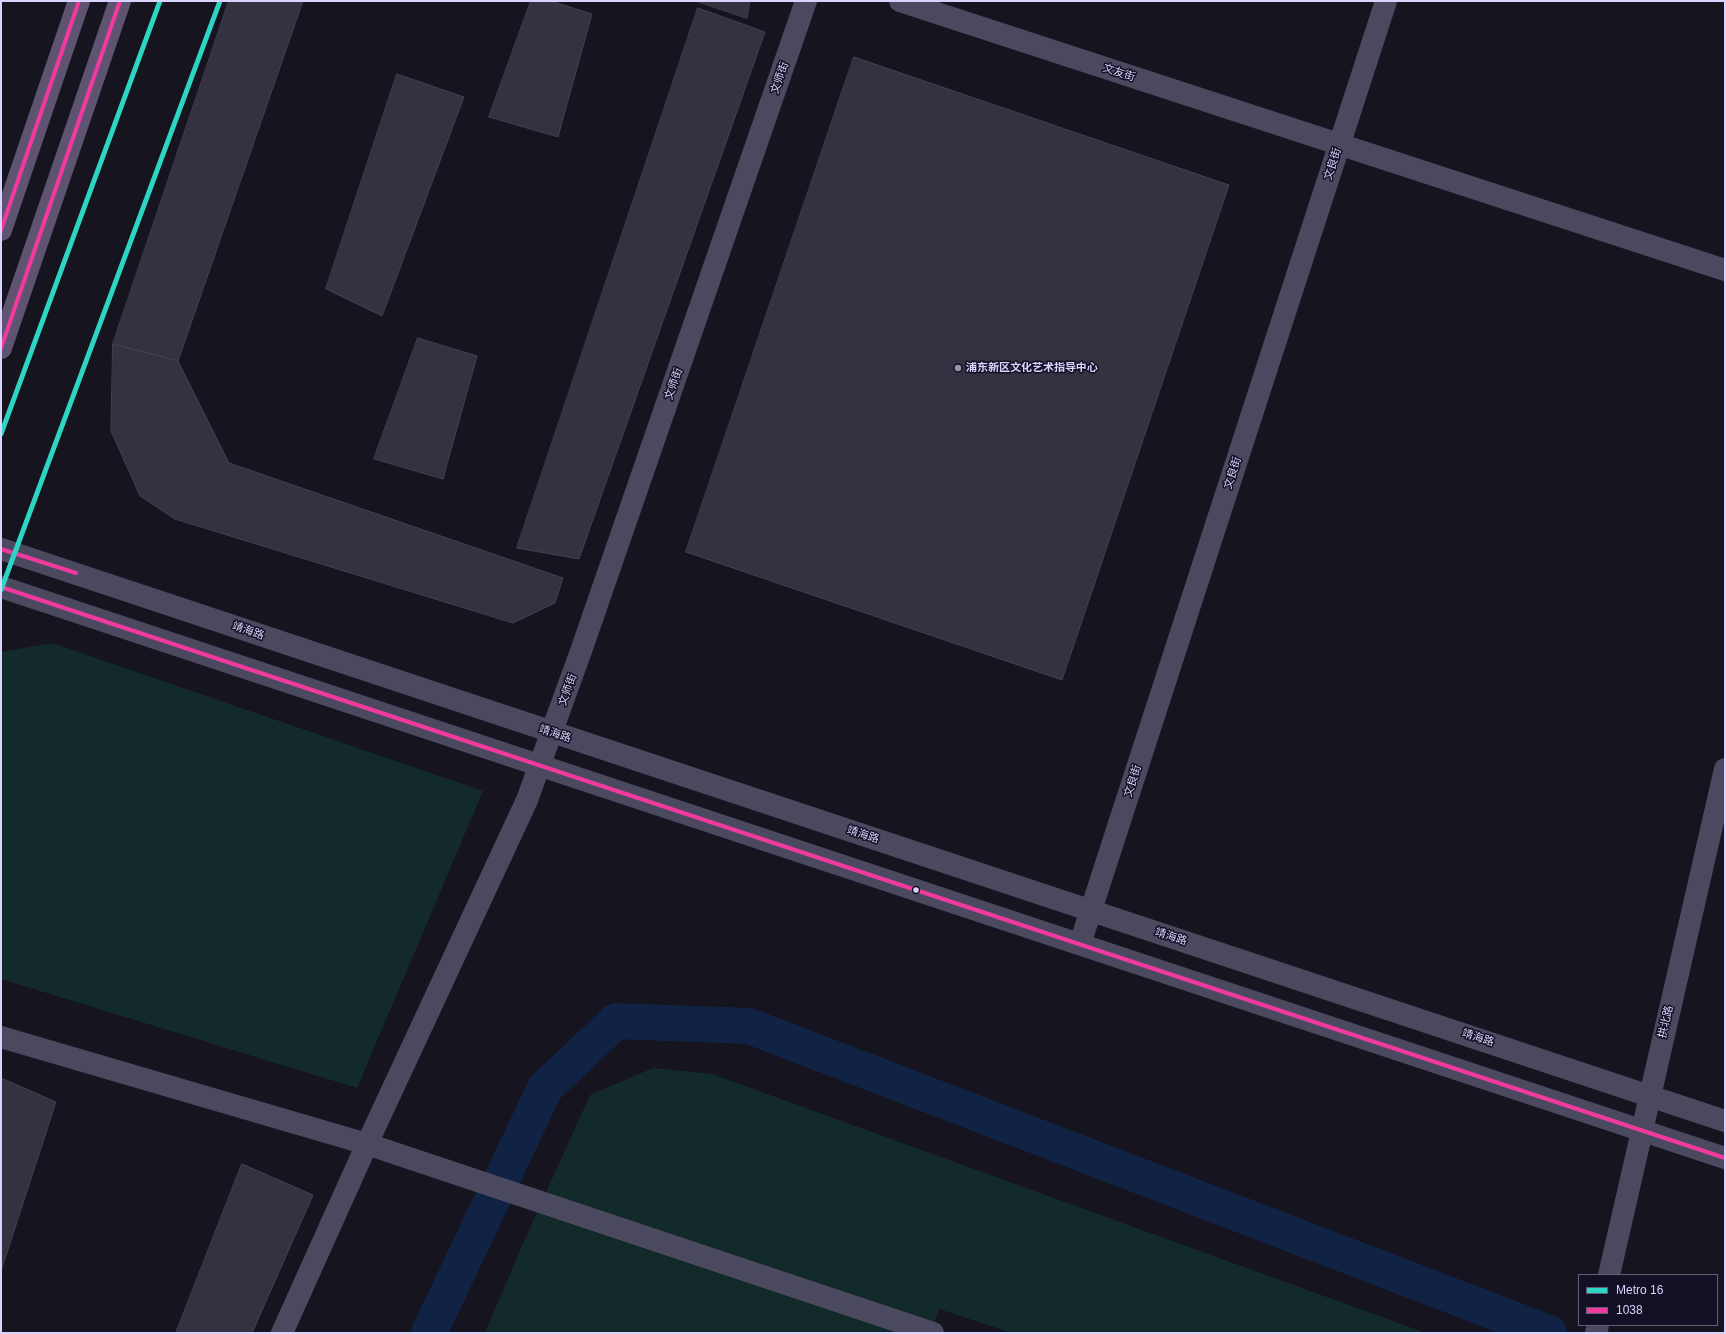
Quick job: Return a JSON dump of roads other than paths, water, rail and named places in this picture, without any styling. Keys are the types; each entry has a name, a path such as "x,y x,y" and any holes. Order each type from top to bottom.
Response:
{"main road":[{"path":"1,230 79,1"},
{"path":"1,348 120,1"}],"street":[{"name":"文师街","path":"282,1333 367,1144 514,832 540,767 806,1"},
{"name":"文友街","path":"900,1 1725,270"},
{"name":"文良街","path":"1080,944 1386,1"},
{"name":"靖海路","path":"1,549 1725,1121"},
{"path":"1,587 540,767 1725,1158"},
{"name":"拱北路","path":"1611,1268 1725,769"},
{"path":"1,1037 367,1144 934,1333"}],"waterway":[{"path":"429,1333 545,1088 616,1021 749,1026 1549,1333"}],"metro line":[{"name":"16","path":"1,434 160,1"},
{"name":"16","path":"1,590 220,1"}],"place":[{"name":"浦东新区文化艺术指导中心","path":"958,368"}]}
